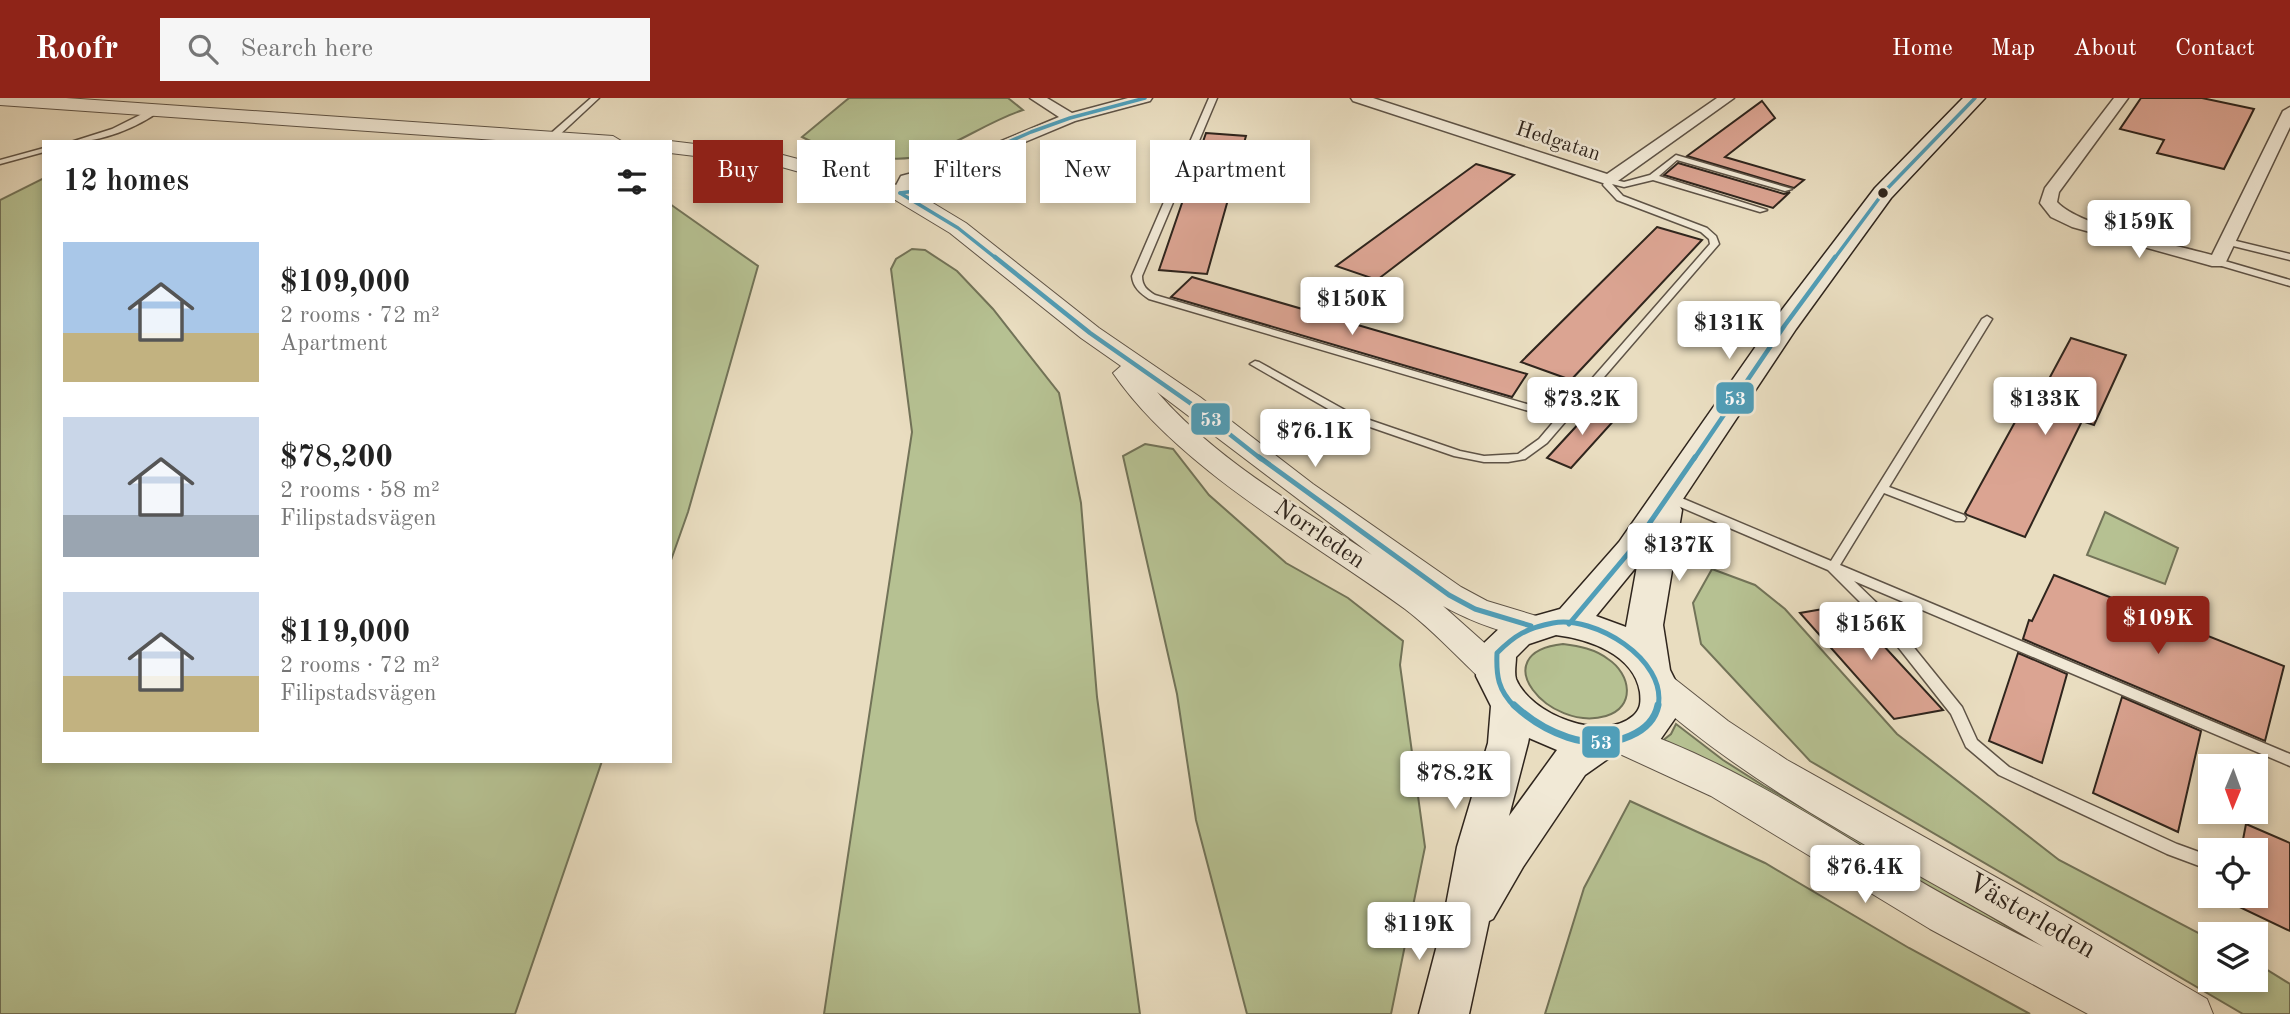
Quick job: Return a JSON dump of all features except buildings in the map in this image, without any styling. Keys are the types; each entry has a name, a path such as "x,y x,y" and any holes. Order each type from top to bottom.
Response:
{"main road":[{"path":"1550,625 1631,550 1784,325 1882,193 1975,98"},
{"path":"1465,926 1507,854 1570,763 1612,741 1638,733 1654,719 1659,710 1644,625 1667,497"},
{"path":"1444,1014 1465,926 1479,847 1508,743 1503,689 1494,662 1502,645 1519,630 1550,625 1604,632 1639,653 1655,677"},
{"path":"1503,689 1545,729 1570,739 1612,741"}],"street":[{"path":"1037,98 1070,118"},
{"path":"900,193 922,190 952,167 1031,132 1070,118 1145,98"},
{"name":"Hedgatan","path":"1358,98 1609,180 1727,98"},
{"path":"2121,98 2051,192 2049,203 2057,213 2078,223 2218,262 2290,111"},
{"path":"0,99 589,140"},
{"name":"Norrleden","path":"672,147 779,160 900,193 975,241 1090,333 1190,403 1303,491 1449,595 1475,609 1550,625"},
{"name":"Norrleden","path":"1090,333 1161,415 1233,475 1419,603 1503,689"},
{"name":"Västerleden","path":"1655,677 1690,713 1771,770 2092,951 2191,1014"},
{"name":"Västerleden","path":"1612,741 1659,752 1756,801 1887,883 2133,1014"}],"lane":[{"path":"552,137 595,98"},
{"path":"1213,98 1136,276 1141,290 1152,297 1564,418"},
{"path":"82,140 115,131 157,110"},
{"path":"0,162 42,151"},
{"path":"1255,364 1348,416 1458,454 1484,459 1521,457 1543,441 1564,418 1715,244 1704,230 1620,198 1607,185 1609,180 1624,185 1653,177 1676,157 1788,189"},
{"path":"1653,177 1763,211"},
{"path":"2228,242 2290,257"},
{"path":"2218,262 2290,283"},
{"path":"1833,567 1987,319"},
{"path":"1881,488 1960,518"},
{"path":"1667,497 2290,760"},
{"path":"1833,567 1877,611 1958,711 1971,743 2004,771 2198,859"}],"green space":[{"path":"849,98 1008,98 1023,110 959,140 909,140 909,158 895,159 895,140 809,140 802,137"},
{"path":"42,179 42,763 601,763 515,1014 0,1014 0,200"},
{"path":"672,205 758,266 688,512 672,557"},
{"path":"912,249 925,250 957,271 993,309 1059,393 1081,503 1097,697 1140,1014 824,1014 912,432 891,269 896,259"},
{"path":"1145,444 1173,449 1209,495 1286,563 1348,598 1403,641 1400,665 1425,847 1391,1014 1247,1014 1196,820 1177,694 1123,456"},
{"path":"2105,512 2178,548 2165,584 2087,555"},
{"path":"1712,569 1755,585 1785,609 1897,734 2059,860 2198,933 2198,988 1810,761 1701,644 1693,603"},
{"path":"1563,644 1592,650 1616,665 1622,673 1627,690 1626,698 1616,712 1584,718 1564,713 1546,703 1533,690 1526,675 1528,661 1539,650"},
{"path":"1676,724 1723,760 1764,786 1950,891 2099,983 1657,745 1671,734"},
{"path":"1630,801 1765,863 1909,948 2030,1014 1545,1014 1584,888"},
{"path":"2268,970 2290,984 2290,1014 2243,1014 2205,992 2268,992"}],"transit line":[{"name":"53","path":"900,193 922,190 952,167 1031,132 1070,118 1145,98"},
{"name":"53","path":"1569,624 1631,550 1785,325 1883,193 1975,98"},
{"name":"53","path":"900,193 958,228 1090,333 1190,403 1303,491 1449,595 1475,609 1531,626"},
{"name":"53","path":"1555,622 1582,626 1607,634 1639,655 1657,683 1657,712 1649,724 1624,739 1590,742 1570,738 1542,727 1511,702 1497,679 1497,653 1516,634 1555,622"}]}
